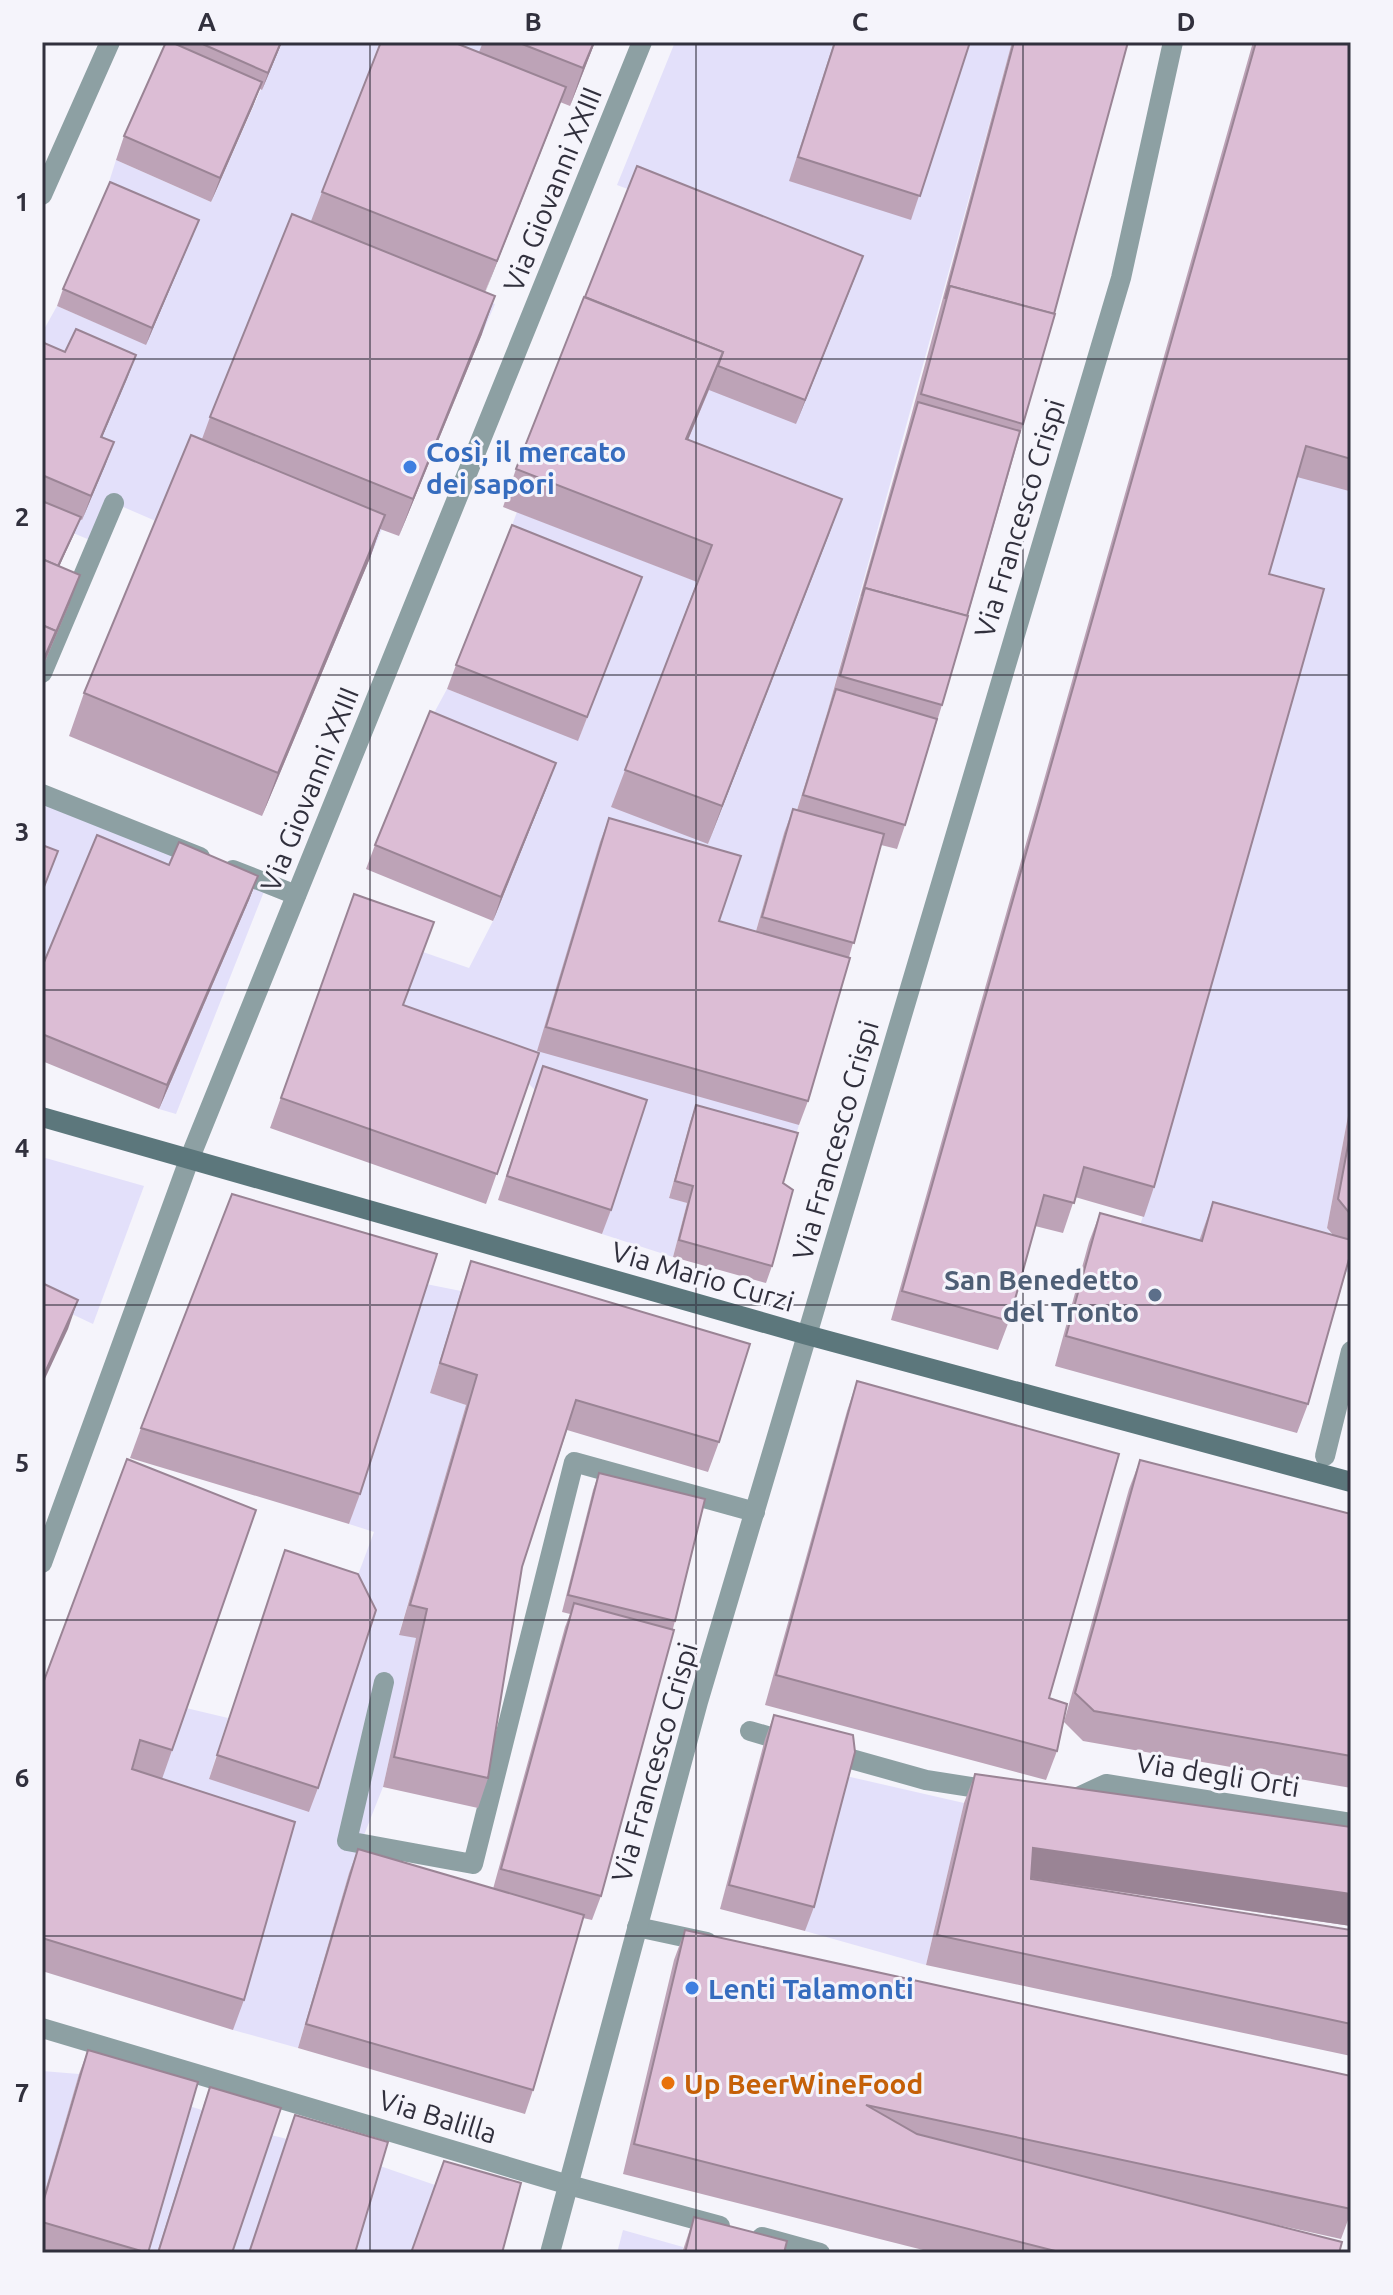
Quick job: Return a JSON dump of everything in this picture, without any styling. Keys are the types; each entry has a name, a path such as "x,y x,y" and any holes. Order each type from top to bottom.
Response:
{"street":[{"path":"42,195 110,42"},
{"name":"Via Giovanni XXIII","path":"42,1563 189,1160 642,42"},
{"name":"Via Francesco Crispi","path":"550,2253 637,1927 755,1512 1121,278 1173,42"},
{"path":"42,673 114,503"},
{"path":"42,794 296,895"},
{"name":"Via Mario Curzi","path":"42,1117 807,1335 1351,1482"},
{"path":"1325,1456 1351,1351"},
{"path":"384,1682 347,1841 473,1864 574,1462 755,1512"},
{"path":"750,1731 926,1780 1012,1793"},
{"name":"Via degli Orti","path":"1053,1797 1078,1797 1106,1784 1351,1823"},
{"path":"637,1927 722,1945"},
{"name":"Via Balilla","path":"42,2028 569,2185 820,2253"}],"shaded area":[{"path":"282,42 484,42 483,299 495,304 482,334 271,269 197,454 382,529 370,558 176,478 158,522 114,503 97,543 42,520 42,333 57,306 146,344 192,237 104,198 116,160 211,202"},
{"path":"675,42 1012,42 827,713 794,819 784,833 753,941 710,945 600,842 799,1125 791,1150 690,1122 669,1197 687,1203 673,1257 602,1234 638,1124 535,1090 528,1083 393,1035 423,952 469,968 493,921 547,787 422,735 447,689 578,740 633,601 503,549 517,512 698,582 708,844 828,537 673,476 709,389 704,218 617,185"},
{"path":"1295,476 1351,484 1351,1100 1327,1228 1351,1259 1351,1273 1202,1232 1191,1271 1132,1254 1313,620 1258,604"},
{"path":"42,795 267,884 176,1114 159,1109 249,899 42,970"},
{"path":"42,1157 144,1186 93,1324 42,1300"},
{"path":"426,1284 461,1291 430,1393 466,1405 399,1634 416,1638 383,1787 349,1873 298,2048 233,2030 284,1852 129,1770 186,1708 228,1718 209,1779 349,1599 374,1532 349,1524"},
{"path":"846,1776 964,1803 926,1965 805,1931"},
{"path":"42,2071 79,2074 42,2201"},
{"path":"189,2106 202,2110 157,2253 146,2253"},
{"path":"271,2135 287,2139 249,2253 231,2253"},
{"path":"380,2166 435,2185 411,2253 354,2253"},
{"path":"623,2230 683,2247 682,2253 617,2253"}],"building":[{"path":"166,42 262,82 220,178 124,136"},
{"path":"198,42 281,42 268,73"},
{"path":"381,42 453,42 566,87 497,261 322,192"},
{"path":"517,42 594,42 583,68"},
{"path":"835,42 970,42 920,196 798,157"},
{"path":"1014,42 1128,42 1054,314 950,286 945,299"},
{"path":"1256,42 1351,42 1351,459 1306,446 1269,574 1324,589 1154,1187 1084,1167 1074,1203 1044,1195 1009,1321 902,1291"},
{"path":"637,166 863,256 805,400 718,366 723,352 585,297"},
{"path":"110,182 199,220 152,328 63,289"},
{"path":"292,214 495,296 413,499 210,417"},
{"path":"950,286 1055,314 1023,424 921,394"},
{"path":"584,297 723,352 686,439 842,499 722,806 625,770 712,545 516,469"},
{"path":"76,329 136,355 101,437 114,442 91,496 42,475 42,342 65,352"},
{"path":"918,402 1020,431 967,616 865,588 862,596"},
{"path":"191,435 385,515 278,773 84,693"},
{"path":"42,501 81,517 58,566 42,559"},
{"path":"512,525 642,577 587,717 456,665"},
{"path":"42,559 80,575 53,639 56,631 42,625"},
{"path":"865,588 968,616 942,705 840,676"},
{"path":"42,625 56,631 42,663"},
{"path":"836,689 937,719 905,825 803,795"},
{"path":"430,711 556,763 501,897 375,845"},
{"path":"793,809 884,834 854,943 762,917"},
{"path":"609,818 741,856 719,921 850,958 808,1101 546,1027"},
{"path":"97,835 169,865 179,842 258,876 167,1085 42,1034 42,967"},
{"path":"42,845 58,851 42,892"},
{"path":"354,894 434,922 403,1005 539,1053 497,1174 281,1098"},
{"path":"543,1066 647,1100 611,1210 507,1176"},
{"path":"696,1105 798,1133 783,1183 793,1190 772,1266 679,1240 693,1186 675,1181"},
{"path":"1351,1129 1351,1215 1338,1199"},
{"path":"232,1194 437,1254 360,1494 141,1428"},
{"path":"1213,1202 1351,1240 1351,1252 1308,1404 1066,1336 1100,1213 1202,1241"},
{"path":"471,1261 750,1344 719,1442 576,1400 522,1567 488,1778 394,1757 427,1609 410,1605 477,1375 440,1363"},
{"path":"42,1283 78,1300 42,1379"},
{"path":"857,1381 1119,1454 1049,1698 1067,1704 1057,1751 776,1675"},
{"path":"127,1459 256,1510 172,1750 140,1740 132,1769 295,1822 244,2000 42,1938 42,1686"},
{"path":"1140,1460 1351,1514 1351,1756 1094,1711 1075,1693"},
{"path":"599,1473 705,1499 675,1621 568,1595"},
{"path":"285,1550 358,1574 376,1610 318,1788 217,1755"},
{"path":"574,1603 674,1630 601,1896 501,1869"},
{"path":"774,1715 853,1735 855,1752 814,1907 729,1885"},
{"path":"975,1774 1351,1827 1351,1894 1033,1848 1031,1879 1351,1930 1351,2024 937,1935"},
{"path":"358,1849 584,1915 533,2090 306,2024"},
{"path":"685,1930 1351,2076 1351,2209 866,2105 917,2134 1342,2242 1339,2253 1063,2253 634,2144"},
{"path":"88,2050 198,2082 148,2253 42,2222 42,2206"},
{"path":"210,2087 281,2108 232,2253 158,2253"},
{"path":"295,2115 388,2142 355,2253 249,2253"},
{"path":"444,2161 521,2183 502,2253 411,2253"},
{"path":"694,2217 787,2241 784,2253 685,2253"}],"place":[{"name":"Così, il mercato dei sapori","path":"410,467"},
{"name":"San Benedetto del Tronto","path":"1155,1295"},
{"name":"Lenti Talamonti","path":"692,1988"},
{"name":"Up BeerWineFood","path":"668,2083"}]}
